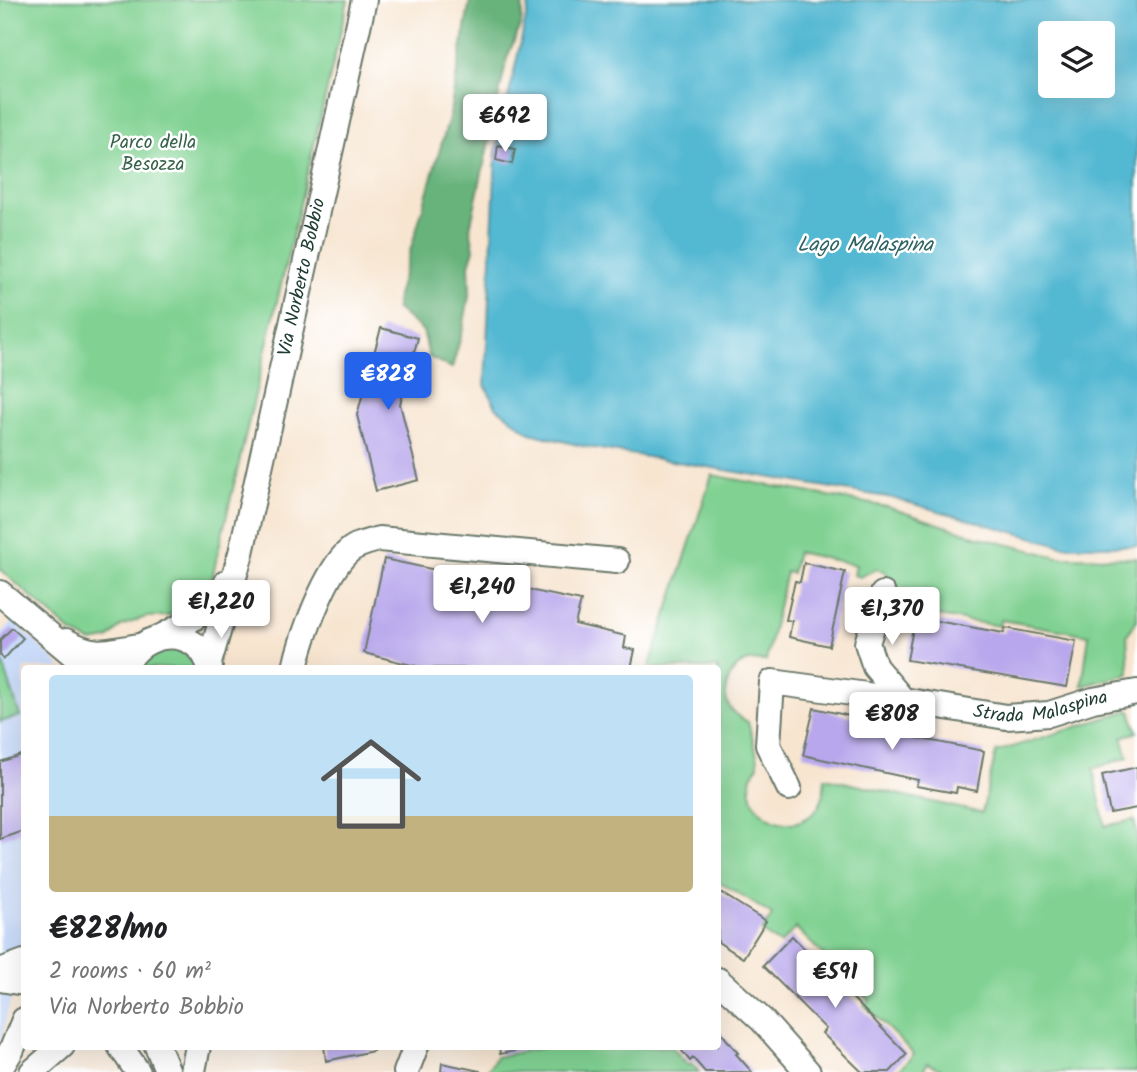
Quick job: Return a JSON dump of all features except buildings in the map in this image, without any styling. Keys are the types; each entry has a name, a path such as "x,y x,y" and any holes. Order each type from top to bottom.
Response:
{"street":[{"name":"Via Norberto Bobbio","path":"209,665 241,553 364,0"},
{"path":"296,665 300,646 330,577 348,551 363,543 379,539 617,561"},
{"name":"Via Norberto Bobbio","path":"126,665 129,657 150,641 196,617 214,602 222,592 241,553"},
{"path":"0,593 85,665"},
{"path":"883,594 867,643 875,667 903,700"},
{"path":"38,626 86,652 99,653 150,641"},
{"name":"Via Norberto Bobbio","path":"150,641 175,637 189,642 201,651 208,665"},
{"name":"Strada Malaspina","path":"789,788 768,745 772,682 1006,717 1049,714 1093,700 1137,692"},
{"path":"0,971 21,963"},
{"path":"0,979 21,982"},
{"path":"721,983 762,1020 808,1072"},
{"path":"0,1069 21,1027"},
{"path":"32,1072 57,1050"},
{"path":"123,1050 138,1072"},
{"path":"159,1050 168,1072"},
{"path":"193,1071 197,1050"},
{"path":"406,1072 414,1050"}],"shaded area":[{"path":"13,620 59,665 21,665 21,957 0,1044 0,722 20,715 0,660 0,635"}],"green space":[{"name":"Parco della Besozza","path":"0,0 348,0 212,578 195,603 167,616 146,617 121,626 108,639 91,642 72,633 0,569"},
{"path":"470,0 523,0 521,24 507,58 470,228 474,249 469,265 470,290 452,368 429,357 423,331 396,308 397,296 449,118"},
{"path":"712,475 888,507 978,537 1058,557 1137,558 1137,620 1127,635 1129,674 1082,686 1089,635 1001,620 999,626 900,610 899,590 893,586 886,572 876,569 860,577 854,575 856,565 797,552 792,573 786,572 766,661 742,663 732,673 726,694 732,710 748,722 756,750 758,765 751,780 753,800 766,816 785,823 805,819 819,807 825,778 982,813 996,752 1130,710 1137,732 1122,737 1128,757 1093,769 1105,826 1134,820 1137,833 1137,1072 946,1072 927,1063 923,1072 897,1072 914,1054 864,1005 869,1000 796,928 780,944 762,932 772,915 721,883 721,665 650,665"},
{"path":"173,648 196,665 139,665 152,653"},
{"path":"0,660 20,716 0,722"},
{"path":"531,1050 675,1050 688,1065 691,1063 699,1072 487,1072 496,1057"}],"water":[{"name":"Lago Malaspina","path":"530,0 1137,0 1137,546 1063,546 892,498 582,446 530,433 496,407 485,385 496,152"}]}
